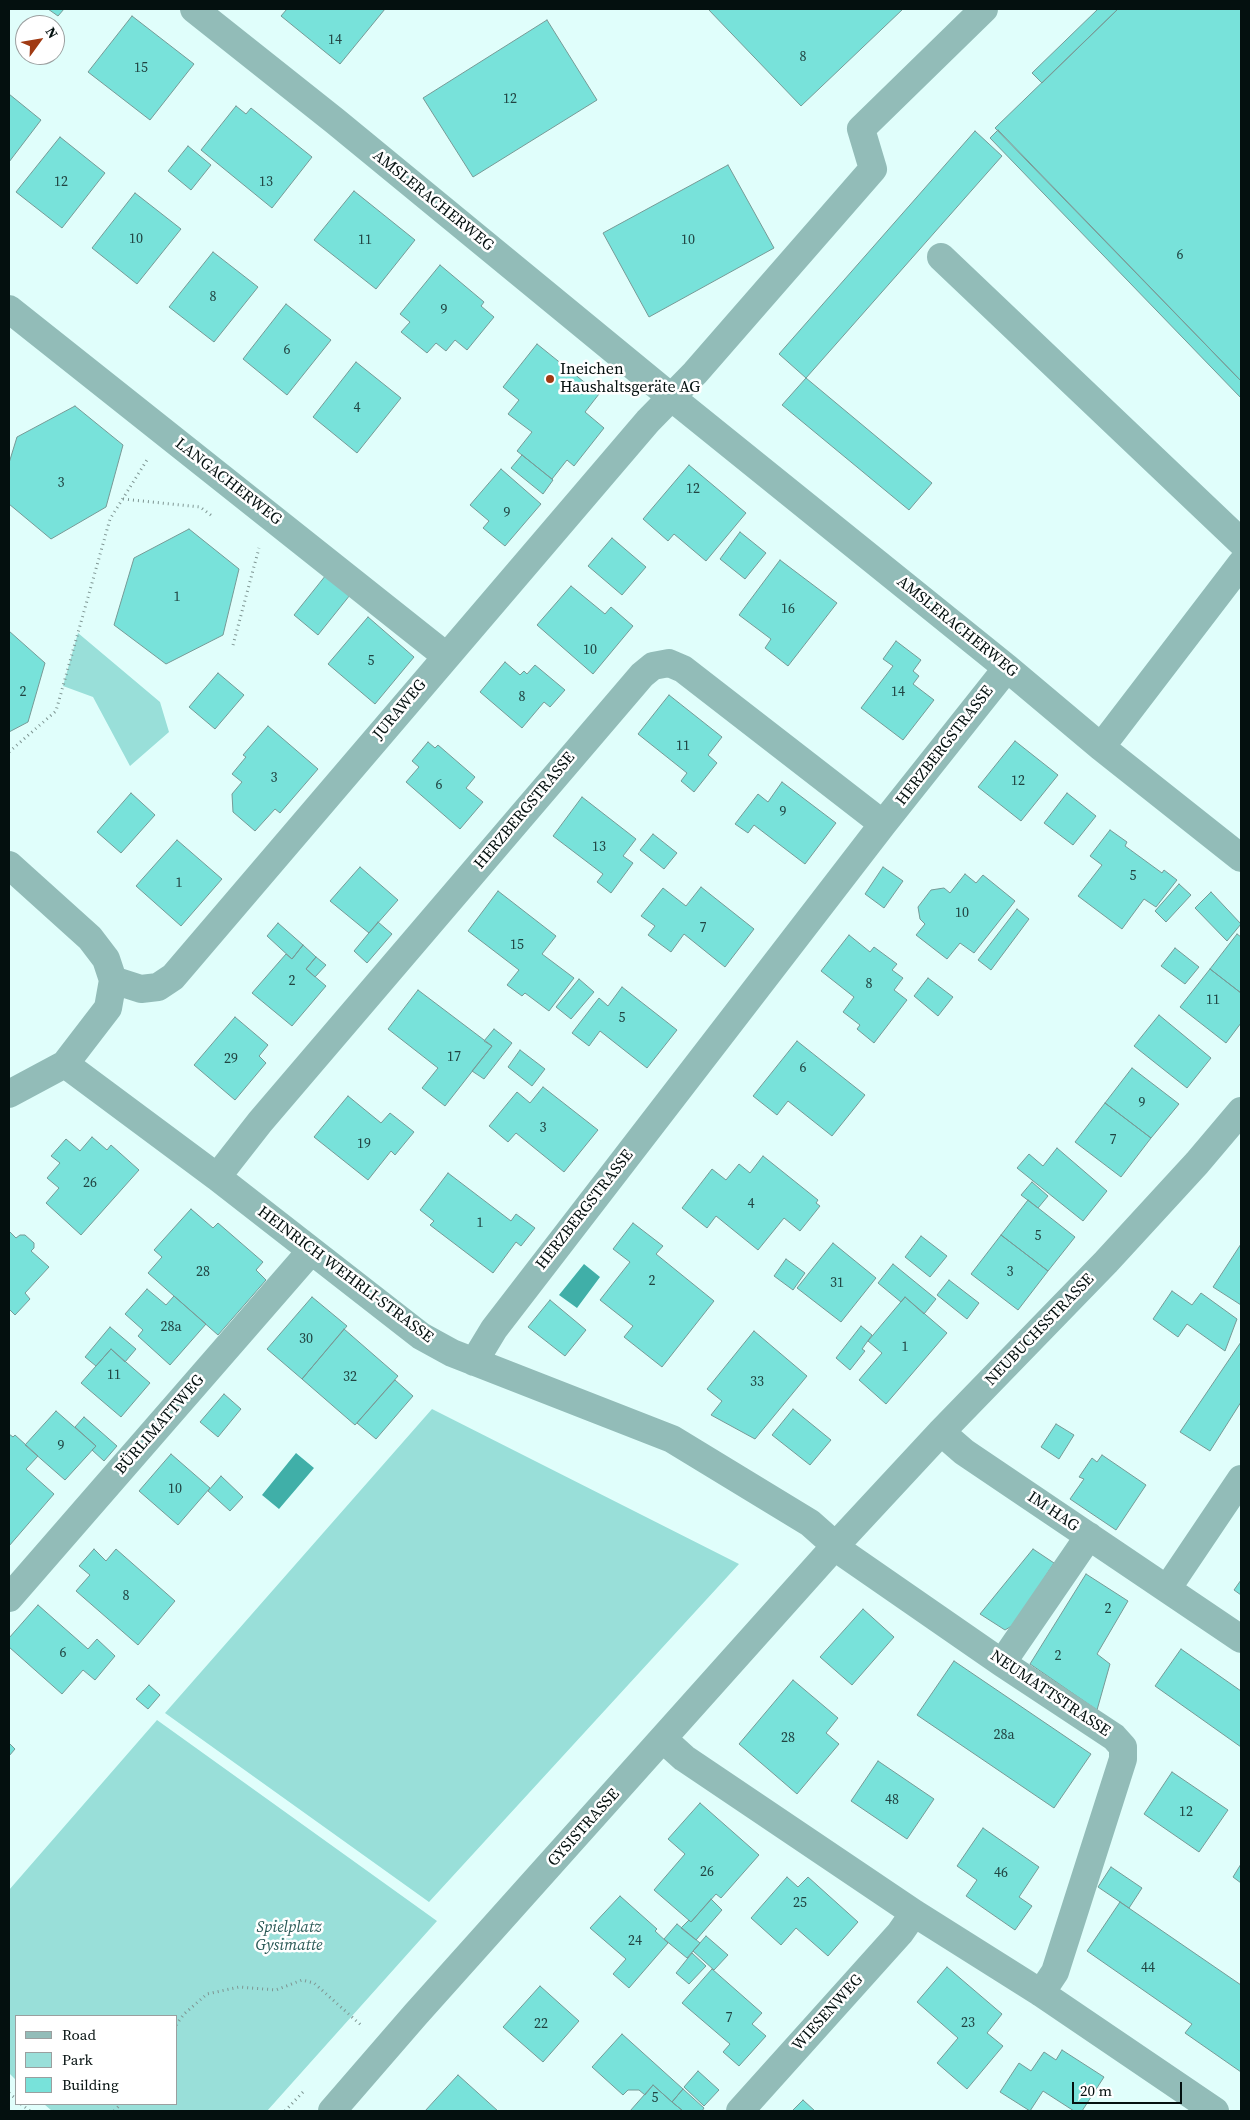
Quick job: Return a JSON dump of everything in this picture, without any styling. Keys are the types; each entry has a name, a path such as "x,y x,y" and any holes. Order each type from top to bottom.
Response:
{"street":[{"name":"AMSLERACHERWEG","path":"194,9 335,120 671,397 1007,668 1101,747 1241,858"},
{"path":"671,397 696,373 873,169 862,129 984,9"},
{"path":"940,257 1241,542"},
{"name":"LANGACHERWEG","path":"9,309 446,656"},
{"name":"JURAWEG","path":"113,980 141,989 158,987 172,977 446,656 671,397"},
{"path":"1101,747 1241,564"},
{"name":"HERZBERGSTRASSE","path":"217,1177 266,1114 629,690 653,666 669,663 683,670 883,824"},
{"name":"HERZBERGSTRASSE","path":"474,1362 494,1329 883,824 1007,668"},
{"path":"9,865 90,938 106,958 113,980 108,1008 65,1064 9,1094"},
{"name":"HEINRICH WEHRLI-STRASSE","path":"65,1064 217,1177 421,1336 452,1353 672,1439 802,1518 836,1545"},
{"name":"NEUBUCHSSTRASSE","path":"836,1545 941,1432 1106,1262 1198,1163 1241,1111"},
{"name":"BÜRLIMATTWEG","path":"9,1598 310,1251"},
{"name":"IM HAG","path":"941,1432 964,1452 1241,1639"},
{"path":"1167,1589 1241,1479"},
{"path":"1002,1663 1089,1536"},
{"name":"NEUMATTSTRASSE","path":"836,1545 846,1555 1002,1663 1114,1737 1122,1747 1123,1759 1055,1972 1041,1993"},
{"name":"GYSISTRASSE","path":"332,2111 836,1545"},
{"path":"664,1740 684,1758 914,1913 1041,1993 1181,2102 1215,2111"},
{"name":"WIESENWEG","path":"740,2111 900,1933 914,1913"}],"path":[{"path":"9,752 56,711 110,519 164,432"},
{"path":"123,499 200,508 214,517"},
{"path":"233,645 259,547 276,520"},
{"path":"178,2022 184,2014 207,1994 239,1987 276,1990 302,1980 314,1983 387,2048"}],"green space":[{"path":"78,633 160,702 169,732 130,766 93,697 63,686"},
{"path":"432,1409 739,1564 429,1902 165,1713"},
{"name":"Spielplatz Gysimatte","path":"157,1720 437,1921 267,2111 52,2111 45,2105 178,2105 178,2015 15,2015 15,2079 9,2073 9,1890"}],"shaded area":[{"path":"584,1264 600,1277 577,1308 559,1295"},
{"path":"296,1453 314,1468 279,1509 262,1495"}],"building":[{"path":"48,9 64,9 57,15"},
{"path":"287,9 385,9 340,64 281,16"},
{"path":"708,9 903,9 801,106"},
{"path":"1098,9 1118,9 1042,83 1032,73"},
{"path":"1118,9 1241,9 1241,381 995,128"},
{"path":"132,16 194,64 150,120 88,72"},
{"path":"547,20 597,100 473,177 423,98"},
{"path":"9,94 41,120 9,162"},
{"path":"236,106 246,114 251,108 312,157 272,208 201,150"},
{"path":"998,130 1241,381 1241,398 990,138"},
{"path":"975,131 1002,156 806,378 779,354"},
{"path":"60,137 105,173 62,228 16,192"},
{"path":"188,146 211,165 191,190 168,171"},
{"path":"728,165 774,248 649,317 603,233"},
{"path":"354,191 415,240 376,289 314,240"},
{"path":"135,193 181,229 137,284 92,248"},
{"path":"213,252 258,287 214,342 169,307"},
{"path":"440,265 484,302 481,306 494,317 467,350 455,340 446,351 436,343 427,353 401,332 410,322 400,314"},
{"path":"286,304 331,340 287,395 243,359"},
{"path":"537,344 599,394 585,412 604,428 574,466 567,460 552,479 517,451 532,432 508,414 519,400 503,387"},
{"path":"356,362 401,398 357,453 313,417"},
{"path":"806,378 932,483 909,510 782,405"},
{"path":"75,406 123,445 106,507 51,539 9,504 9,463 17,437"},
{"path":"522,455 553,480 543,494 511,468"},
{"path":"689,465 746,513 706,561 674,534 668,541 643,519"},
{"path":"501,469 541,504 505,546 483,528 489,521 470,505"},
{"path":"189,529 239,569 223,635 166,664 114,625 134,558"},
{"path":"740,532 766,553 745,579 720,559"},
{"path":"612,538 646,567 622,595 588,566"},
{"path":"780,560 837,603 788,666 765,648 771,639 739,615"},
{"path":"326,575 350,595 318,635 294,615"},
{"path":"571,586 605,614 611,607 633,626 593,674 537,625"},
{"path":"368,617 414,657 375,704 328,664"},
{"path":"9,631 45,663 28,722 9,732"},
{"path":"896,641 921,660 913,671 919,676 913,684 934,700 903,740 861,708 893,666 883,659"},
{"path":"505,662 520,675 524,671 527,674 535,665 565,690 550,707 544,702 522,728 480,692"},
{"path":"218,673 244,695 215,729 189,707"},
{"path":"669,695 722,737 708,755 717,763 694,792 681,781 687,773 638,734"},
{"path":"268,726 318,769 280,813 275,809 255,831 233,812 232,794 242,782 232,774 246,757 243,755"},
{"path":"1015,741 1058,775 1021,821 978,787"},
{"path":"428,742 435,748 438,745 475,777 466,788 483,802 460,829 406,782 419,767 412,761"},
{"path":"782,782 836,823 805,864 754,825 748,833 735,824 758,794 768,802"},
{"path":"131,793 155,815 121,853 97,832"},
{"path":"1067,793 1096,816 1073,845 1044,823"},
{"path":"582,797 636,839 623,856 633,863 611,893 597,882 603,874 553,836"},
{"path":"1110,830 1127,842 1125,846 1162,873 1164,870 1177,880 1156,907 1144,899 1122,929 1078,896 1102,865 1090,856"},
{"path":"653,834 677,853 664,869 640,850"},
{"path":"177,840 222,879 181,926 136,886"},
{"path":"360,867 398,900 369,933 330,901"},
{"path":"883,867 903,881 884,908 865,894"},
{"path":"965,874 976,883 983,875 1015,901 974,953 960,943 947,959 916,935 925,924 920,919 918,907 931,890 944,888 950,893"},
{"path":"1179,884 1191,895 1166,922 1155,911"},
{"path":"701,887 754,929 725,967 684,934 671,952 648,935 655,926 641,916 663,888 686,906"},
{"path":"498,891 556,936 542,954 574,978 549,1011 525,993 522,996 507,985 519,970 468,931"},
{"path":"1211,892 1241,924 1227,941 1195,908"},
{"path":"1017,909 1029,919 991,970 978,960"},
{"path":"378,922 392,934 367,963 354,951"},
{"path":"278,923 303,945 292,959 267,936"},
{"path":"1237,934 1241,937 1241,993 1210,969"},
{"path":"849,935 870,952 874,947 897,964 892,970 903,978 894,990 907,1000 874,1043 857,1029 860,1025 843,1012 854,997 821,971"},
{"path":"303,945 316,957 306,969 326,986 292,1026 252,993 286,954 292,959"},
{"path":"1175,948 1199,967 1185,984 1161,966"},
{"path":"316,957 326,965 315,977 306,969"},
{"path":"1210,969 1241,993 1241,1023 1226,1043 1180,1007"},
{"path":"928,978 953,997 938,1016 914,996"},
{"path":"579,979 594,992 571,1019 556,1007"},
{"path":"622,987 677,1030 647,1068 600,1031 589,1046 572,1033 599,998 608,1006"},
{"path":"418,990 492,1046 445,1106 422,1088 438,1068 388,1029"},
{"path":"1159,1015 1211,1058 1187,1088 1134,1046"},
{"path":"235,1017 268,1045 259,1056 266,1063 235,1100 194,1065"},
{"path":"494,1029 512,1043 484,1079 472,1071 492,1046 484,1041"},
{"path":"797,1041 865,1095 832,1136 788,1101 777,1115 753,1096"},
{"path":"520,1050 545,1069 532,1086 508,1067"},
{"path":"1132,1068 1179,1104 1151,1138 1105,1103"},
{"path":"543,1087 598,1130 564,1172 516,1133 508,1142 489,1126 517,1092 530,1103"},
{"path":"348,1096 381,1123 390,1113 414,1132 395,1155 391,1151 368,1180 314,1137"},
{"path":"1105,1103 1151,1138 1121,1177 1075,1142"},
{"path":"92,1137 107,1150 111,1145 139,1170 81,1235 46,1203 59,1188 47,1178 60,1163 51,1156 66,1139 80,1151"},
{"path":"1057,1148 1107,1191 1083,1221 1017,1168 1029,1154 1043,1166"},
{"path":"763,1156 818,1200 816,1203 820,1206 800,1231 784,1218 758,1250 716,1216 707,1228 682,1208 712,1169 726,1180 739,1164 750,1173"},
{"path":"448,1173 511,1221 516,1214 535,1228 521,1246 516,1242 493,1273 430,1225 434,1221 420,1210"},
{"path":"1032,1182 1048,1196 1038,1208 1021,1195"},
{"path":"1028,1200 1075,1237 1048,1271 1001,1235"},
{"path":"191,1209 213,1228 218,1223 263,1262 256,1270 266,1280 218,1335 148,1273 162,1257 154,1250"},
{"path":"633,1223 663,1246 656,1254 714,1301 662,1367 624,1337 633,1326 600,1300 630,1262 613,1249"},
{"path":"9,1231 16,1238 20,1235 25,1235 34,1243 34,1248 31,1251 49,1267 25,1293 30,1299 15,1315 9,1309"},
{"path":"1001,1235 1048,1271 1018,1310 971,1274"},
{"path":"921,1236 947,1256 930,1277 905,1257"},
{"path":"833,1243 876,1278 841,1322 797,1288"},
{"path":"1241,1244 1241,1305 1213,1287"},
{"path":"786,1259 805,1273 793,1290 774,1276"},
{"path":"893,1264 936,1299 924,1314 905,1297 901,1302 878,1283"},
{"path":"949,1280 979,1303 967,1319 937,1295"},
{"path":"147,1289 166,1305 174,1296 206,1324 170,1365 138,1336 143,1330 125,1314"},
{"path":"1172,1291 1192,1305 1201,1293 1237,1319 1225,1351 1187,1324 1178,1337 1153,1319"},
{"path":"312,1297 347,1326 302,1379 267,1349"},
{"path":"905,1297 947,1333 886,1404 859,1380 882,1353 868,1341"},
{"path":"550,1300 586,1330 565,1356 528,1327"},
{"path":"861,1326 872,1335 862,1349 865,1351 850,1370 836,1358"},
{"path":"110,1327 136,1349 125,1362 111,1349 96,1366 85,1357"},
{"path":"344,1329 398,1376 355,1425 302,1379"},
{"path":"754,1331 807,1376 755,1439 711,1415 722,1401 707,1389"},
{"path":"1241,1342 1241,1402 1210,1451 1180,1432"},
{"path":"111,1349 150,1383 121,1417 81,1383"},
{"path":"395,1380 413,1396 376,1439 357,1423"},
{"path":"224,1394 241,1409 218,1437 200,1422"},
{"path":"793,1409 831,1440 810,1465 772,1435"},
{"path":"56,1411 96,1446 65,1480 25,1445"},
{"path":"84,1417 117,1446 104,1461 92,1450 96,1446 75,1427"},
{"path":"1056,1424 1074,1435 1059,1459 1041,1447"},
{"path":"9,1434 13,1437 15,1435 38,1456 26,1469 54,1494 9,1546"},
{"path":"171,1454 210,1488 178,1525 139,1491"},
{"path":"1102,1455 1146,1485 1116,1530 1070,1499 1084,1479 1079,1477 1092,1458 1097,1462"},
{"path":"221,1476 243,1497 230,1511 208,1491"},
{"path":"94,1549 106,1561 116,1549 175,1601 138,1645 76,1591 90,1575 79,1566"},
{"path":"1033,1549 1054,1563 1015,1624 1005,1630 980,1614"},
{"path":"1086,1574 1128,1601 1097,1654 1110,1664 1097,1710 1030,1664"},
{"path":"1241,1580 1241,1595 1234,1590"},
{"path":"38,1605 88,1649 97,1639 115,1656 95,1680 83,1670 62,1694 9,1647 9,1638"},
{"path":"863,1609 894,1637 852,1685 820,1657"},
{"path":"1181,1649 1241,1691 1241,1747 1155,1686"},
{"path":"954,1661 1091,1754 1054,1808 917,1715"},
{"path":"793,1680 838,1718 826,1733 839,1744 797,1794 739,1744"},
{"path":"149,1685 160,1695 148,1709 136,1699"},
{"path":"9,1743 15,1749 9,1756"},
{"path":"878,1761 934,1799 907,1839 851,1801"},
{"path":"1172,1772 1228,1810 1199,1852 1144,1814"},
{"path":"700,1803 759,1855 721,1898 716,1894 691,1922 654,1890 685,1854 668,1839"},
{"path":"983,1828 1039,1867 1019,1897 1032,1906 1015,1930 966,1896 977,1880 957,1866"},
{"path":"1241,1864 1241,1883 1233,1877"},
{"path":"1111,1867 1142,1888 1129,1908 1098,1887"},
{"path":"787,1877 798,1887 808,1877 858,1922 828,1956 796,1928 781,1945 751,1918"},
{"path":"620,1896 657,1929 655,1931 668,1943 629,1988 613,1974 626,1959 590,1928"},
{"path":"711,1899 722,1910 696,1940 681,1928 689,1920 691,1922"},
{"path":"1120,1902 1241,1985 1241,2072 1185,2033 1192,2024 1087,1951"},
{"path":"677,1924 700,1943 687,1958 664,1939"},
{"path":"706,1936 728,1955 714,1970 693,1951"},
{"path":"692,1953 706,1966 689,1984 676,1973"},
{"path":"947,1967 1002,2014 987,2033 1003,2046 967,2089 937,2063 958,2038 917,2002"},
{"path":"712,1969 762,2013 752,2024 766,2036 739,2066 723,2052 730,2044 682,2003"},
{"path":"540,1986 579,2021 543,2062 503,2027"},
{"path":"622,2034 683,2089 672,2102 653,2085 645,2095 639,2090 628,2090 623,2095 592,2067"},
{"path":"1062,2050 1104,2077 1082,2111 1074,2111 1043,2091 1030,2111 1000,2092 1019,2063 1031,2071 1044,2052 1056,2060"},
{"path":"698,2071 719,2090 704,2106 684,2087"},
{"path":"458,2075 498,2111 425,2111"},
{"path":"653,2085 672,2102 683,2111 630,2111"},
{"path":"683,2089 704,2108 702,2111 683,2111 672,2102"},
{"path":"803,2100 815,2111 792,2111"}],"place":[{"name":"Ineichen Haushaltsgeräte AG","path":"550,379"}]}
